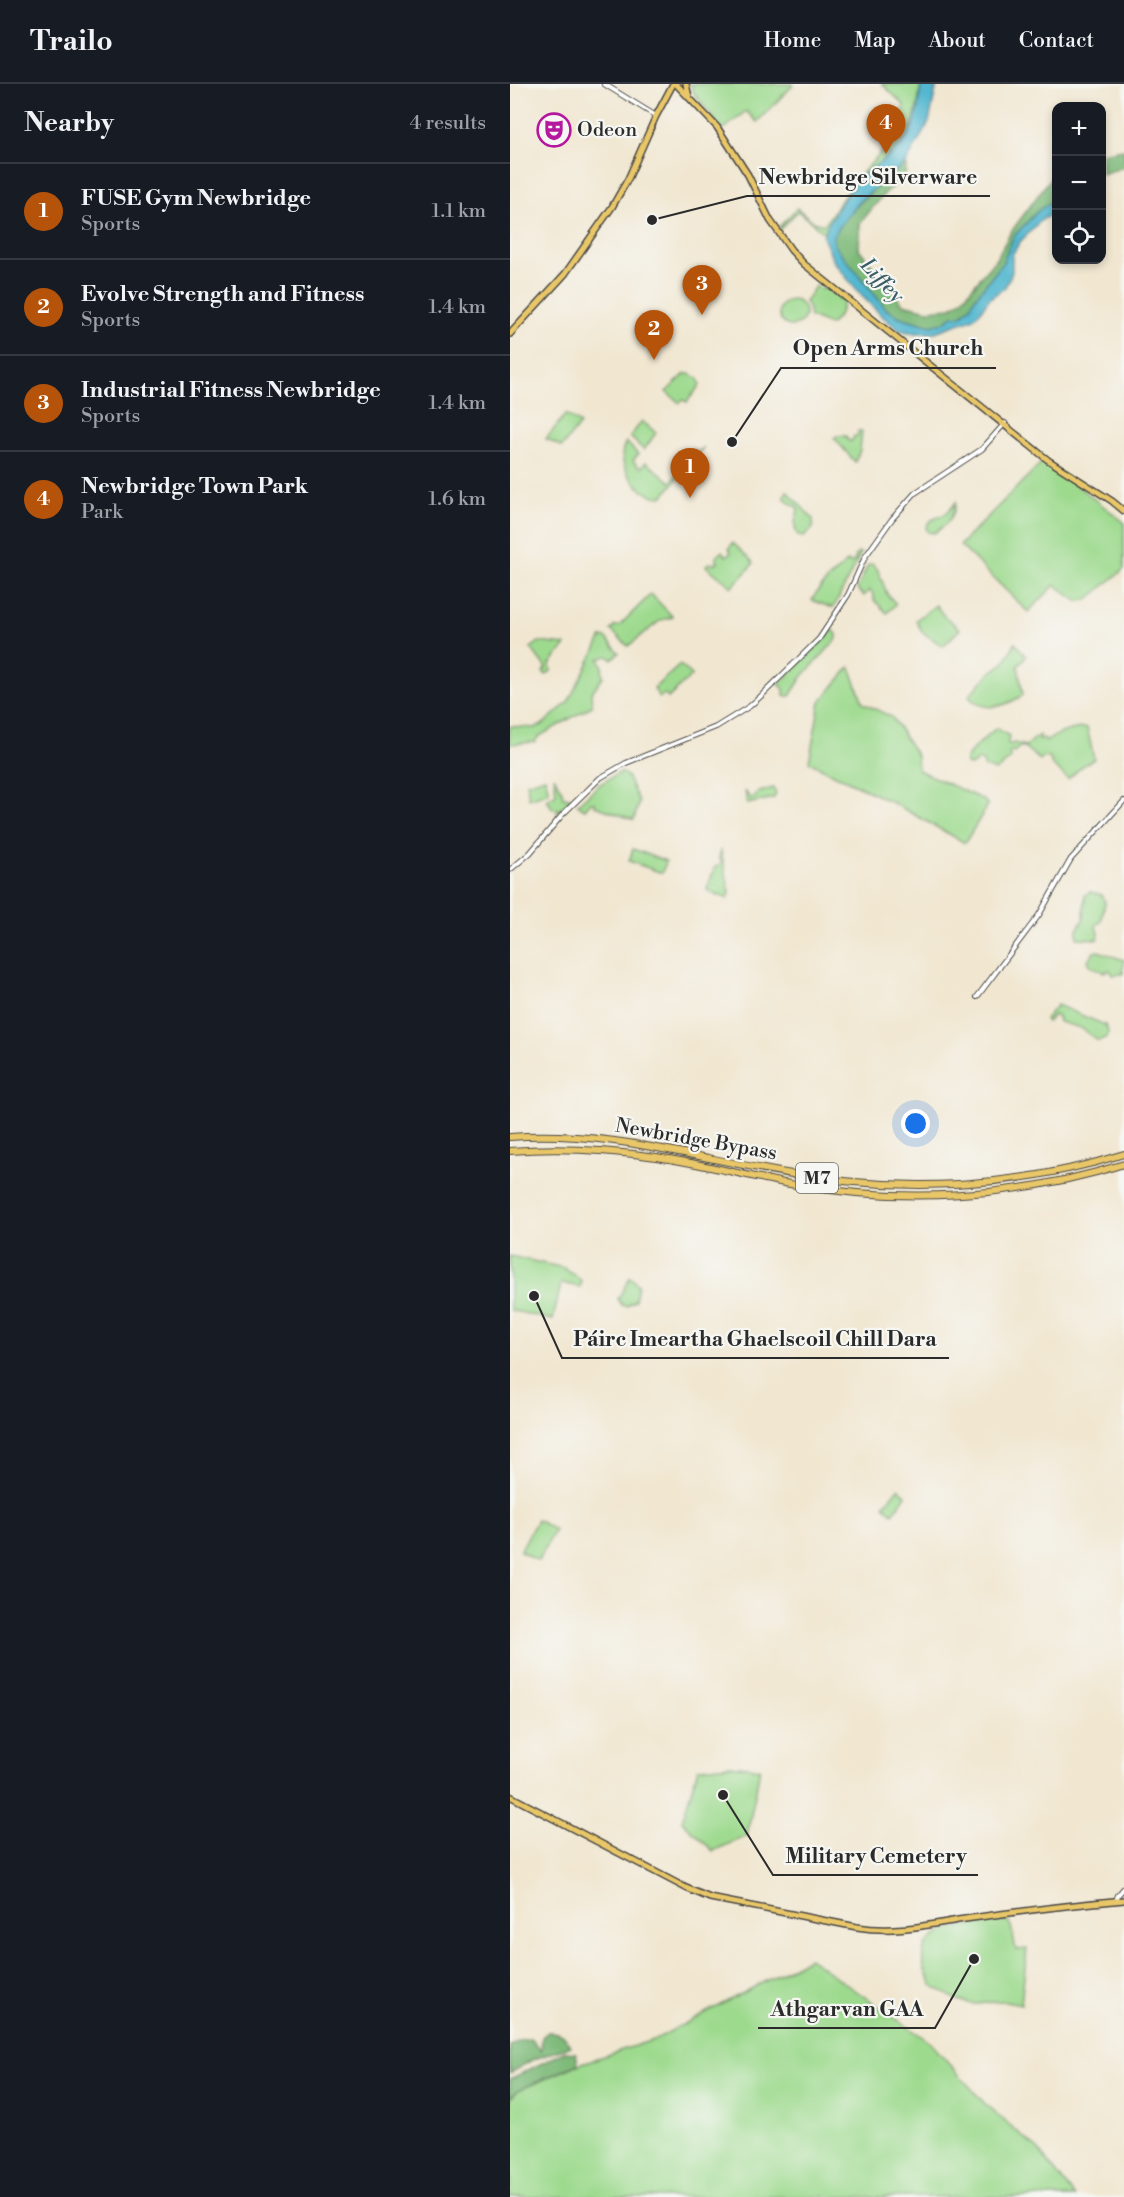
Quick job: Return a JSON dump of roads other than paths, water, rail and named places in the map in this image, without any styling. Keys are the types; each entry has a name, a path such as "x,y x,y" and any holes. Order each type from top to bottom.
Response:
{"highway":[{"name":"Newbridge Bypass","path":"510,1137 571,1137 628,1143 689,1152 792,1174 867,1184 932,1185 997,1181 1047,1174 1124,1154"},
{"name":"Newbridge Bypass","path":"510,1151 572,1149 628,1153 686,1162 791,1184 840,1191 899,1195 965,1194 1024,1187 1078,1177 1124,1164"}],"main road":[{"path":"510,334 565,274 612,207 628,179 656,116 675,84 717,127 748,175 770,220 791,250 852,303 1005,423 1048,460 1124,511"},
{"path":"686,84 690,98"},
{"path":"510,1796 703,1896 857,1928 880,1931 910,1929 958,1920 1124,1900"}],"street":[{"path":"604,84 656,116"},
{"path":"510,870 530,853 563,814 600,778 626,763 716,727 750,706 824,631 848,595 864,557 891,519 915,493 982,449 1005,423"},
{"path":"977,997 1039,915 1071,859 1124,801"},
{"path":"1116,1901 1124,1888"}],"water":[{"path":"921,84 937,84 929,122 906,163 862,199 833,237 835,246 887,310 900,317 931,326 943,323 953,316 961,316 1002,264 1014,236 1038,211 1052,201 1052,214 1040,221 1019,243 1012,255 1012,272 1005,287 989,299 972,319 932,333 899,330 882,316 859,293 834,262 823,237 850,190 865,174 897,149 909,134 919,103"}],"place":[{"name":"Odeon","path":"554,130"},
{"name":"Newbridge Town Park","path":"886,154"},
{"name":"Newbridge Silverware","path":"652,220"},
{"name":"Industrial Fitness Newbridge","path":"702,315"},
{"name":"Evolve Strength and Fitness","path":"654,360"},
{"name":"Open Arms Church","path":"732,442"},
{"name":"FUSE Gym Newbridge","path":"690,498"},
{"name":"Páirc Imeartha Ghaelscoil Chill Dara","path":"534,1296"},
{"name":"Military Cemetery","path":"723,1795"},
{"name":"Athgarvan GAA","path":"974,1959"}],"water label":[{"name":"Liffey","path":"882,281"}]}
